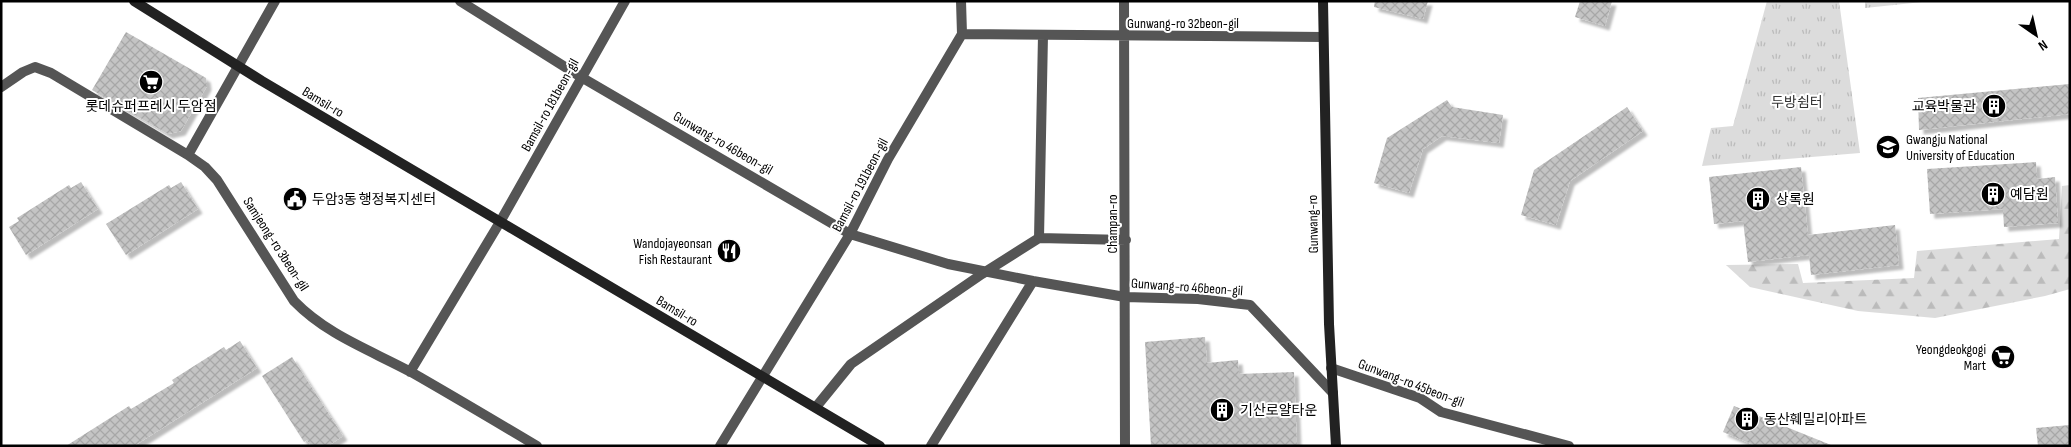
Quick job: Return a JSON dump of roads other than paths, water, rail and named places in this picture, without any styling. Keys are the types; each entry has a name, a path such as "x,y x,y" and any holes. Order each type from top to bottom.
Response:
{"main road":[{"name":"Bamsil-ro","path":"134,1 237,66 880,446"},
{"name":"Gunwang-ro","path":"1323,1 1329,324 1336,446"}],"street":[{"path":"188,155 275,1"},
{"name":"Gunwang-ro 46beon-gil","path":"460,1 581,76 850,234 948,264 1033,281 1125,297 1198,299 1250,305 1333,393"},
{"name":"Bamsil-ro 181beon-gil","path":"500,222 581,76 626,1"},
{"path":"961,1 962,34"},
{"name":"Champan-ro","path":"1124,1 1126,446"},
{"name":"Gunwang-ro 32beon-gil","path":"962,34 1323,37"},
{"name":"Bamsil-ro 191beon-gil","path":"763,377 850,234 888,159 962,34"},
{"path":"1040,238 1042,35"},
{"name":"Samjeong-ro 3beon-gil","path":"1,87 23,72 36,67 51,73 188,155 205,167 221,186 287,290 303,310 341,337 410,372 537,446"},
{"path":"410,372 500,222"},
{"path":"816,407 851,364 1040,238 1126,240"},
{"path":"930,446 1033,281"},
{"name":"Gunwang-ro 45beon-gil","path":"1331,368 1420,398 1441,412 1569,446"},
{"path":"720,446 763,377"}],"place":[{"name":"롯데슈퍼프레시 두암점","path":"151,82"},
{"name":"교육박물관","path":"1994,106"},
{"name":"Gwangju National University of Education","path":"1888,147"},
{"name":"예담원","path":"1993,194"},
{"name":"두암3동 행정복지센터","path":"295,199"},
{"name":"상록원","path":"1758,199"},
{"name":"Wandojayeonsan Fish Restaurant","path":"729,251"},
{"name":"Yeongdeokgogi Mart","path":"2003,357"},
{"name":"기산로얄타운","path":"1222,410"},
{"name":"동산훼밀리아파트","path":"1747,419"}],"park label":[{"name":"두방쉼터","path":"1797,102"}]}
